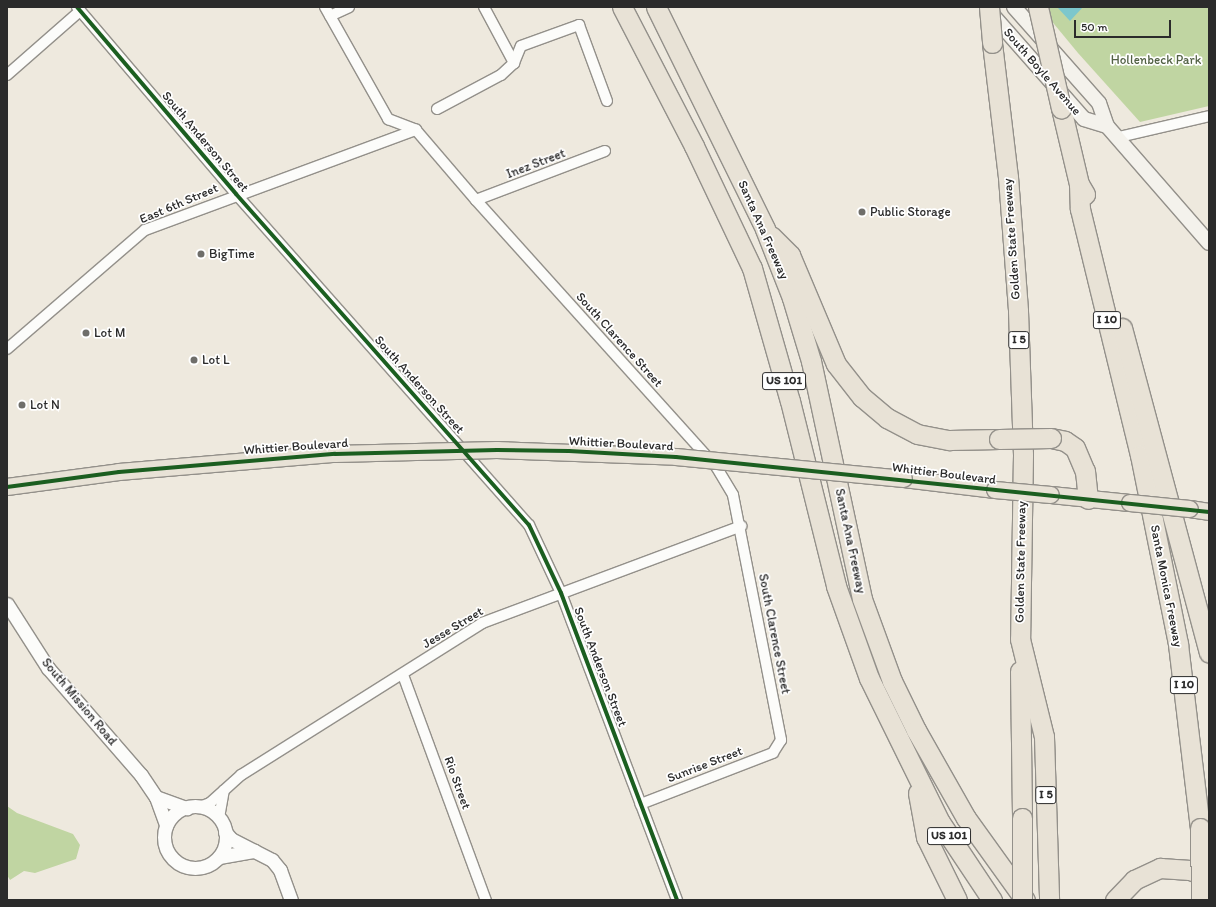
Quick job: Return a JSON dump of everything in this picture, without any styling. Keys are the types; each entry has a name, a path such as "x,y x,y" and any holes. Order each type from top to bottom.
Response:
{"highway":[{"name":"Santa Ana Freeway","path":"622,7 694,146 752,268 790,401 836,586 868,678 940,822 992,900"},
{"name":"Santa Ana Freeway","path":"656,7 765,229 792,298 811,361 862,599 892,682 916,730 966,818 1024,900"},
{"name":"Golden State Freeway","path":"989,7 1008,177 1018,311 1023,455 1020,639 1044,737 1049,900"},
{"path":"1038,7 1079,184 1091,206 1209,653"},
{"name":"Santa Monica Freeway","path":"1079,184 1080,209 1140,455 1178,644 1200,828 1201,900"},
{"path":"765,229 790,255 828,350 844,377 862,397 886,418 917,434 949,440 1051,438 1071,444 1078,453 1085,471 1088,499"},
{"path":"1020,639 1024,900"},
{"path":"913,768 926,837 957,900"},
{"path":"1115,900 1134,880 1160,868 1190,870 1209,877"}],"main road":[{"name":"South Boyle Avenue","path":"985,7 1084,119 1107,126 1119,137 1209,243"},
{"name":"South Boyle Avenue","path":"1014,7 1099,103 1107,126"},
{"name":"Whittier Boulevard","path":"7,487 119,472 335,454 497,450 676,457 904,479 1209,512"}],"street":[{"path":"328,12 349,7"},
{"path":"484,7 514,63"},
{"path":"7,75 78,9"},
{"name":"South Anderson Street","path":"78,9 236,194 529,525 561,593 677,900"},
{"name":"South Clarence Street","path":"328,12 388,119 416,130 476,200 717,468 733,495 741,526 781,740 778,748"},
{"path":"437,109 501,75 514,63 521,46 579,25 607,101"},
{"path":"1119,137 1209,116"},
{"name":"East 6th Street","path":"7,349 145,230 236,194 416,130"},
{"name":"Inez Street","path":"476,200 605,151"},
{"name":"Jesse Street","path":"200,807 210,803 244,773 482,623 741,526"},
{"name":"South Mission Road","path":"7,604 48,668 141,775 156,797 166,825"},
{"name":"Rio Street","path":"403,674 486,900"},
{"name":"Sunrise Street","path":"640,804 773,753 778,748"},
{"path":"219,818 224,790"},
{"path":"156,797 187,808 200,807 210,810 219,818 225,832 231,839 272,860 280,870 292,900"},
{"path":"187,808 172,817 166,825 164,846 176,862 195,869 205,867 219,857 254,851"},
{"path":"219,857 225,845 225,832"}],"green space":[{"name":"Hollenbeck Park","path":"1040,7 1209,7 1209,106 1140,122 1078,53"},
{"path":"7,806 17,813 73,834 80,845 76,859 35,873 24,871 10,880 7,875"}],"water":[{"path":"1057,7 1083,7 1070,21"}],"cycle path":[{"path":"77,7 236,194 529,525 561,593 677,900"},
{"path":"7,487 119,472 335,454 497,450 569,451 676,457 1209,512"}],"place":[{"name":"Public Storage","path":"862,212"},
{"name":"BigTime","path":"201,254"},
{"name":"Lot M","path":"86,333"},
{"name":"Lot L","path":"194,360"},
{"name":"Lot N","path":"22,405"}]}
